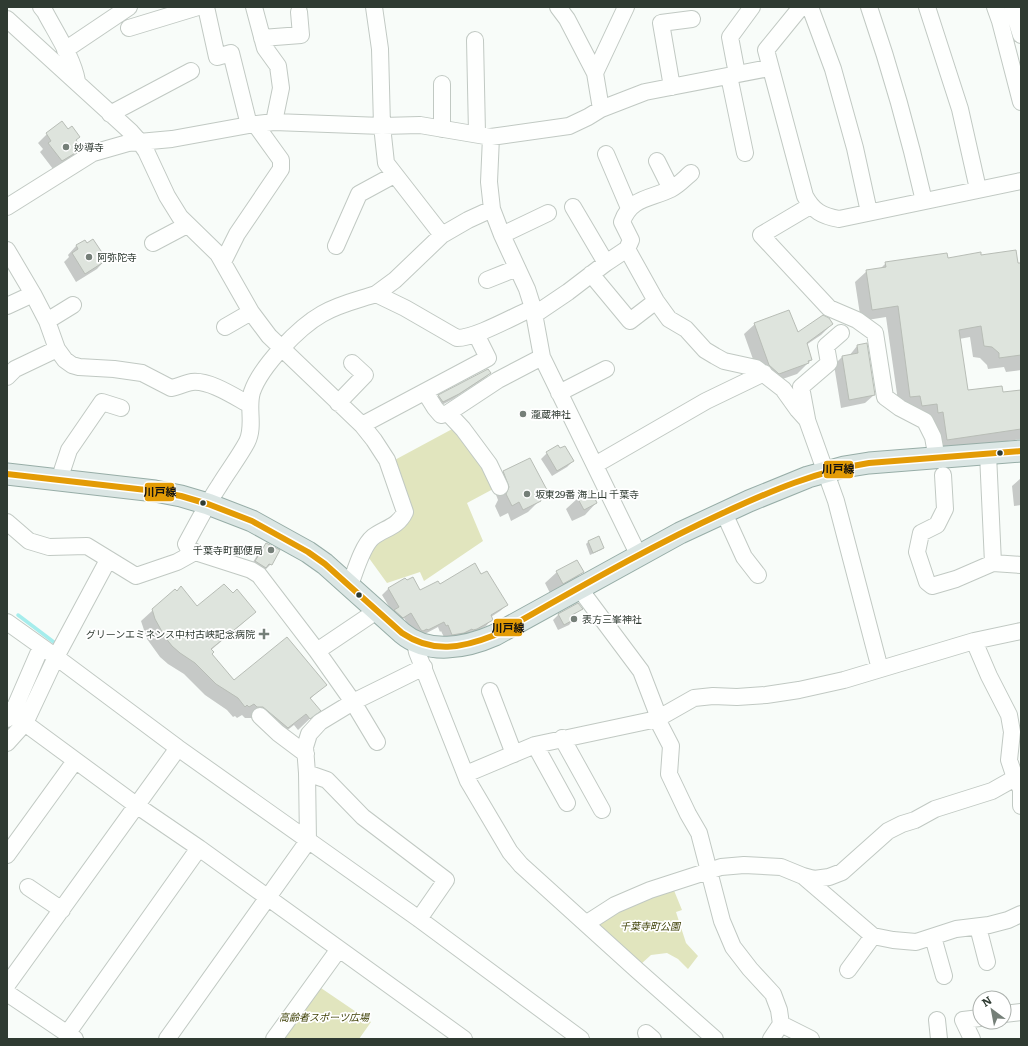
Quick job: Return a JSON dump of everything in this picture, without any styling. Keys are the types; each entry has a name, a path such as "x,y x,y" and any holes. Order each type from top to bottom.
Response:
{"main road":[{"path":"7,474 155,491 181,496 208,504 257,524 308,552 350,585 402,633 415,642 438,647 472,644 495,635 680,533 755,498 808,477 826,471 869,463 940,467 988,454 1021,451"}],"street":[{"path":"41,7 65,50 75,72 77,82"},
{"path":"65,50 129,7"},
{"path":"129,28 198,7"},
{"path":"206,7 217,57 231,53 252,124 281,160 281,169 237,234 223,262"},
{"path":"254,7 265,48 278,66 281,88 274,122"},
{"path":"374,7 380,49 382,126 386,163 442,236"},
{"path":"558,7 567,19 595,73 601,109"},
{"path":"595,73 626,7"},
{"path":"745,152 733,75 730,37 752,7"},
{"path":"801,7 766,50 805,196 810,206 828,217 839,219 1021,181"},
{"path":"810,7 833,69 855,148 869,212"},
{"path":"869,7 885,54 909,136 924,201"},
{"path":"927,7 960,109 978,190"},
{"path":"995,7 1021,102"},
{"path":"1012,7 1021,34"},
{"path":"262,38 301,35 299,12"},
{"path":"7,19 77,82 139,141 146,151 167,196 180,217 212,248 223,262 251,312 269,336 362,425 387,460 405,512 401,520 372,538 363,551 350,585"},
{"path":"672,87 661,23 692,19"},
{"path":"475,40 492,209 502,235 527,289 542,357 638,556"},
{"path":"7,207 93,153 128,143 139,141 172,140 252,124 274,122 382,126 420,125 484,135 569,126 588,118 601,109 645,92 770,68"},
{"path":"110,114 191,71"},
{"path":"442,84 442,129"},
{"path":"606,154 629,208"},
{"path":"658,161 671,189"},
{"path":"376,294 405,308 457,338 476,334 533,312 627,249 631,240 622,222 625,213 629,208 646,198 671,189 691,173"},
{"path":"336,246 359,194 394,175"},
{"path":"810,206 761,235 829,308 857,320 875,333 885,398 925,421 933,437 940,467 945,509 937,525 921,533 917,552 927,582 932,586 950,581 993,563 1021,566"},
{"path":"573,207 606,263"},
{"path":"377,742 353,702 317,651 259,575 250,570 195,552 188,548 186,544 208,504 248,441 252,421 250,405 252,392 260,376 281,349 310,322 322,314 376,294 395,280 442,236 468,220 492,209"},
{"path":"502,235 548,213"},
{"path":"152,243 187,225"},
{"path":"627,249 656,301 669,319 686,329 705,350 715,356 724,361 756,368 764,373 783,389 807,420"},
{"path":"7,250 47,321 57,349 65,360 72,365 142,373 171,388 191,382 205,383 250,405"},
{"path":"487,280 517,268"},
{"path":"591,274 630,321 656,301"},
{"path":"7,306 33,294"},
{"path":"47,321 73,305"},
{"path":"225,327 251,312"},
{"path":"841,333 826,346 829,363 801,387 807,420 836,501 880,669"},
{"path":"362,425 488,358 476,334"},
{"path":"7,377 15,369 57,349"},
{"path":"425,392 441,415 448,413 498,380 542,357"},
{"path":"338,403 365,375 352,363"},
{"path":"560,393 606,369"},
{"path":"595,465 706,402 764,373"},
{"path":"60,480 69,450 102,402 121,408"},
{"path":"448,413 463,429 489,464 500,486"},
{"path":"988,454 993,563"},
{"path":"724,513 744,557 758,577"},
{"path":"7,522 30,541 49,547 87,546 136,576 177,562 195,552"},
{"path":"7,743 15,717 49,652 108,560"},
{"path":"579,588 641,671 656,710 657,718 671,746 669,774 699,833 722,921 733,947 750,969 774,994 779,1010 780,1024 771,1039"},
{"path":"317,651 378,610"},
{"path":"7,622 178,748 419,919 579,1038"},
{"path":"466,774 535,745 657,718 694,698 713,696 737,698 799,690 844,680 974,641 1021,631"},
{"path":"974,641 989,676 1009,715 1012,732 1009,760 1019,786 1021,804"},
{"path":"415,642 417,652 468,781 510,852 521,865 715,1039"},
{"path":"167,1039 308,841 307,763 305,747 307,739 313,728 320,722 353,702 424,667"},
{"path":"490,691 514,754"},
{"path":"260,716 363,817 446,880 419,919"},
{"path":"15,717 464,1039"},
{"path":"562,738 602,810"},
{"path":"535,745 567,803"},
{"path":"7,985 178,748"},
{"path":"7,855 75,761"},
{"path":"587,923 615,905 643,893 720,867 744,865 781,867 814,879 829,877 842,872 888,831 902,824 915,820 935,809 992,791 1019,786"},
{"path":"7,993 71,1036 199,848"},
{"path":"803,876 873,936 893,940 916,942 956,929 989,925 1008,920 1021,914"},
{"path":"28,887 62,910"},
{"path":"978,926 987,962"},
{"path":"848,970 873,936"},
{"path":"933,937 944,976"},
{"path":"274,1039 339,949"},
{"path":"972,1019 963,1020 972,1039"},
{"path":"937,1020 939,1039"},
{"path":"780,1024 812,1039"}],"green space":[{"path":"456,427 495,488 467,503 483,541 424,581 420,572 387,583 366,554 374,541 405,522 391,462"},
{"name":"千葉寺町公園","path":"673,888 682,910 676,912 686,943 698,956 688,969 678,959 667,953 651,955 641,964 595,922"},
{"name":"高齢者スポーツ広場","path":"318,986 371,1022 359,1039 279,1039"}],"building":[{"name":"妙導寺","path":"62,121 68,129 72,126 80,137 76,140 82,149 62,161 48,143 51,141 46,133"},
{"name":"阿弥陀寺","path":"93,239 107,260 85,274 72,253 78,249 76,245 85,240 87,243"},
{"path":"1016,250 1018,263 1021,263 1021,355 999,358 999,353 992,347 984,346 981,326 959,330 968,390 1002,386 1003,392 1021,390 1021,429 947,440 943,412 938,413 937,404 922,406 920,396 910,397 898,306 872,310 866,270 886,267 885,262 947,253 948,258 981,252 981,255"},
{"path":"789,310 798,332 823,315 829,318 833,324 807,343 812,360 808,361 809,363 779,374 769,365 754,323"},
{"path":"867,343 875,395 849,400 842,356 858,353 857,345"},
{"path":"488,369 491,373 459,394 443,402 438,395"},
{"path":"558,445 560,448 565,446 574,461 557,471 546,452"},
{"path":"530,458 547,490 538,494 541,501 523,510 519,502 512,506 506,494 509,487 503,471"},
{"path":"591,490 597,503 584,510 577,497"},
{"path":"599,536 604,548 593,553 588,541"},
{"path":"266,543 280,550 272,565 269,564 266,568 255,561"},
{"path":"577,560 584,572 563,584 556,571"},
{"path":"475,563 481,574 487,571 508,605 491,615 493,620 477,629 452,635 448,625 446,626 444,622 423,631 411,613 403,618 394,610 399,607 388,588 405,578 407,580 413,577 420,590 438,581 440,584"},
{"path":"224,584 233,593 237,589 256,612 211,649 214,652 212,654 234,680 287,637 327,685 310,698 321,711 310,719 306,714 288,728 263,707 257,707 254,704 249,707 247,705 245,707 238,698 216,684 195,663 172,646 165,637 155,619 152,609 175,589 177,591 181,586 197,606"},
{"path":"578,603 583,609 572,615 575,619 564,625 558,614"}],"waterway":[{"path":"18,615 55,643 54,645"}],"transit line":[{"name":"川戸線","path":"7,474 155,491 181,496 208,504 252,521 308,552 325,564 402,633 425,644 448,647 483,640 495,635 665,541 723,513 794,483 831,471 869,463 1021,451"}],"place":[{"name":"妙導寺","path":"66,147"},
{"name":"阿弥陀寺","path":"89,257"},
{"name":"瀧蔵神社","path":"523,414"},
{"name":"坂東29番 海上山 千葉寺","path":"527,494"},
{"name":"千葉寺町郵便局","path":"271,550"},
{"name":"表方三峯神社","path":"574,619"},
{"name":"グリーンエミネンス中村古峡記念病院","path":"264,634"}]}
